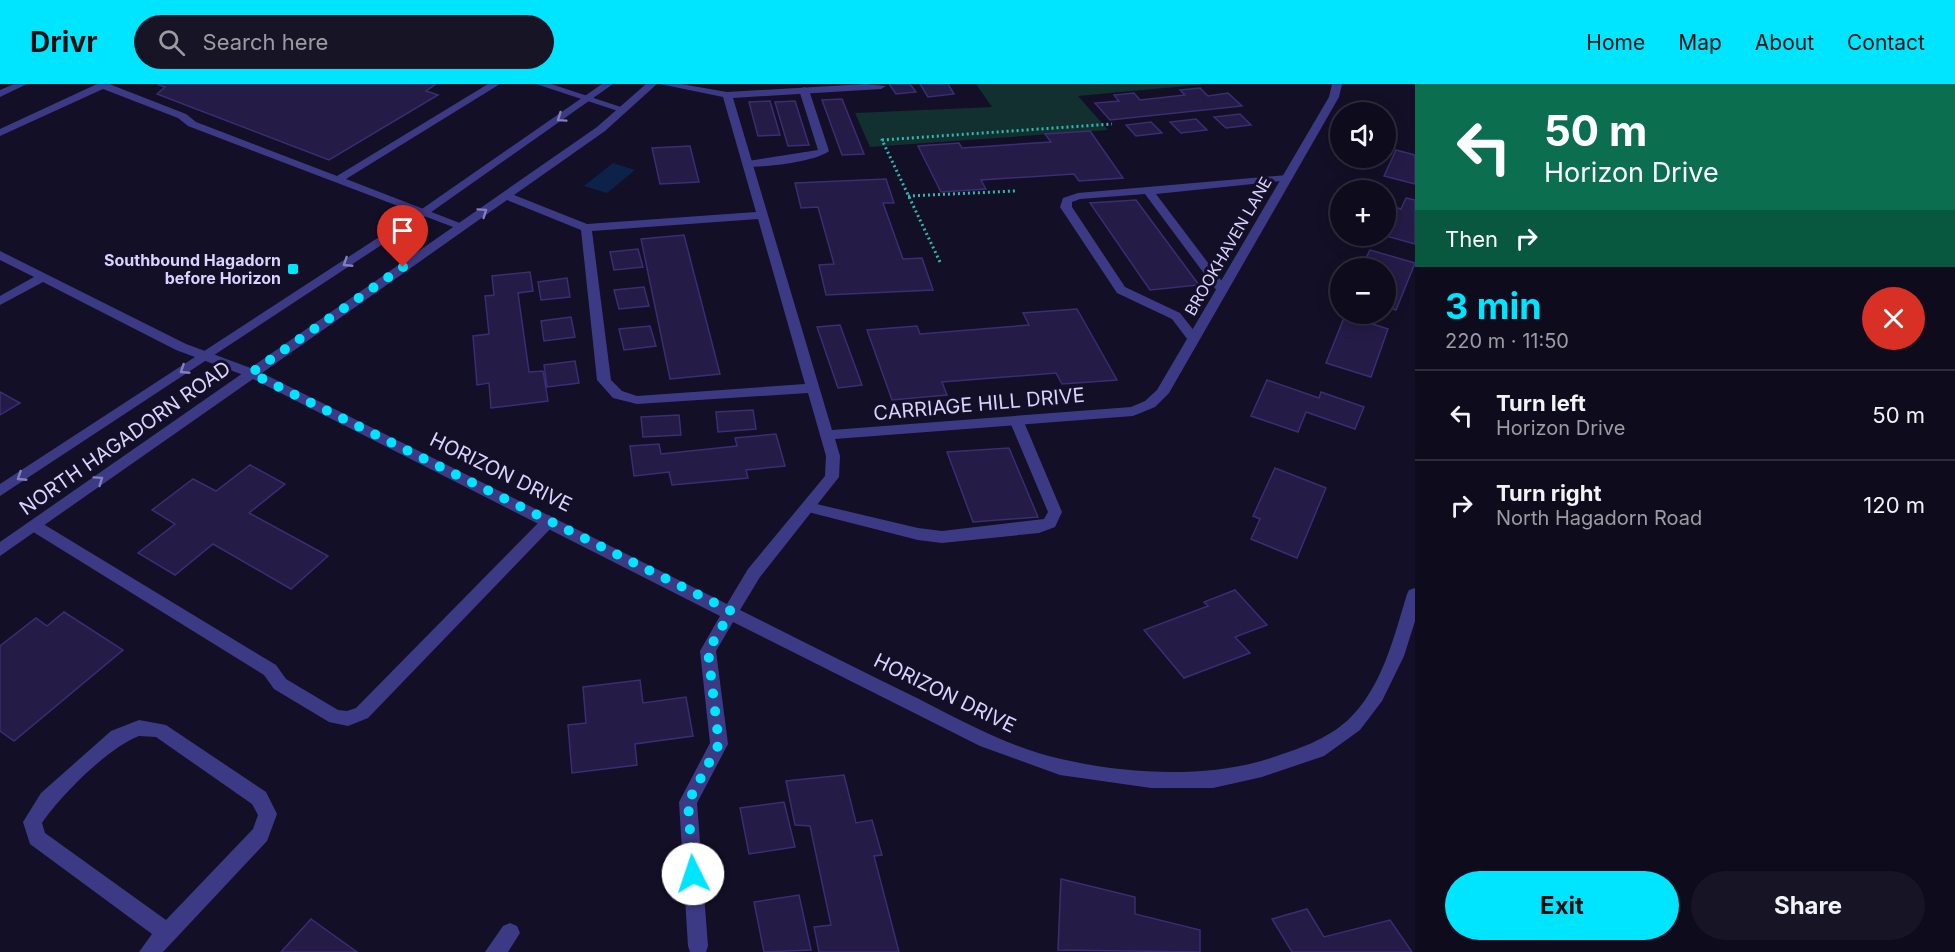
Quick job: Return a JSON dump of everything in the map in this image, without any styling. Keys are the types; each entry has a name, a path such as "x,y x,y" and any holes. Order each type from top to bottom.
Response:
{"street":[{"path":"0,94 22,84"},
{"path":"0,133 103,84 182,116 192,124 460,227"},
{"path":"337,180 495,84"},
{"path":"541,84 622,109"},
{"name":"NORTH HAGADORN ROAD","path":"0,491 423,213 608,84"},
{"name":"NORTH HAGADORN ROAD","path":"0,550 601,129 652,84"},
{"path":"665,84 727,95 861,85 881,86"},
{"name":"BROOKHAVEN LANE","path":"1132,411 1150,404 1162,393 1334,97 1337,84"},
{"path":"748,164 816,155 824,151 804,90"},
{"path":"698,946 688,802 719,744 708,651 754,573 832,477 833,456 727,95"},
{"path":"1194,337 1176,316 1121,290 1066,207 1067,200 1078,196 1287,178"},
{"path":"1148,190 1221,288"},
{"path":"506,196 586,228 764,215"},
{"path":"586,228 603,380 609,390 621,398 637,400 813,388"},
{"name":"HORIZON DRIVE","path":"0,255 181,347 251,373 731,611 986,741 1060,767 1151,780 1213,780 1263,769 1318,750 1354,725 1376,696 1396,656 1415,594"},
{"path":"0,301 42,277"},
{"name":"CARRIAGE HILL DRIVE","path":"828,435 1017,422 1132,411"},
{"path":"808,507 918,534 942,537 1039,527 1050,523 1055,512 1017,422"},
{"path":"35,526 270,670 280,684 335,717 348,719 362,713 549,521"},
{"path":"149,952 260,835 268,814 259,798 160,730 139,728 117,736 48,799 32,822 37,838 166,933"},
{"path":"495,952 510,933"}],"path":[{"path":"940,262 882,140 1113,124"},
{"path":"908,196 1015,191"}],"green space":[{"path":"976,84 1208,84 1078,96 1108,130 870,147 855,113 992,107"}],"water":[{"path":"613,163 635,170 607,193 584,186"}],"building":[{"path":"157,84 436,84 426,91 438,95 329,160 157,94 165,87"},
{"path":"889,84 910,84 916,92 896,94"},
{"path":"920,84 948,84 954,94 928,97"},
{"path":"1200,88 1208,96 1228,93 1242,106 1110,120 1095,103 1119,101 1114,95 1134,93 1140,100 1185,95 1180,90"},
{"path":"842,99 864,154 842,155 822,100"},
{"path":"770,101 780,135 758,136 749,102"},
{"path":"795,101 809,145 788,146 775,102"},
{"path":"1240,114 1251,125 1226,128 1214,117"},
{"path":"1196,119 1207,130 1181,133 1170,122"},
{"path":"1151,122 1162,133 1136,136 1126,125"},
{"path":"1090,131 1123,178 1079,181 1074,174 981,180 986,189 941,192 918,146 959,143 962,148 1051,142 1045,134"},
{"path":"690,146 699,182 660,184 652,148"},
{"path":"1396,150 1415,155 1415,184 1384,176 1388,168 1396,168"},
{"path":"886,179 894,203 883,203 903,259 922,258 933,290 826,295 819,265 834,264 818,207 801,208 795,183"},
{"path":"1406,198 1415,200 1415,244 1396,239 1396,208 1401,209"},
{"path":"1136,200 1199,285 1150,290 1090,203"},
{"path":"684,235 720,374 670,379 641,239"},
{"path":"638,249 643,267 614,270 610,252"},
{"path":"1370,250 1415,263 1396,310 1396,258 1366,258"},
{"path":"530,272 533,291 518,293 529,372 543,371 548,401 491,408 489,383 477,385 473,336 489,334 485,296 494,295 492,276"},
{"path":"567,278 570,297 541,300 538,282"},
{"path":"644,287 649,306 619,309 614,290"},
{"path":"1077,309 1117,380 1062,384 1056,373 942,382 947,395 892,400 867,330 917,326 920,334 1029,325 1023,313"},
{"path":"571,317 575,337 544,341 541,321"},
{"path":"1341,324 1373,324 1388,329 1371,377 1326,363"},
{"path":"840,325 862,385 838,388 817,327"},
{"path":"650,326 656,346 624,350 619,329"},
{"path":"575,361 579,383 547,387 544,365"},
{"path":"1267,380 1319,398 1321,392 1364,407 1355,429 1306,412 1298,432 1251,416"},
{"path":"0,392 20,403 0,415"},
{"path":"753,410 756,429 718,432 716,412"},
{"path":"679,415 681,435 643,437 641,417"},
{"path":"776,434 785,466 746,470 748,478 672,485 669,472 634,476 630,446 659,444 661,454 737,446 735,438"},
{"path":"1009,448 1038,517 973,522 947,452"},
{"path":"250,465 285,484 249,513 328,556 291,589 213,544 175,575 138,553 175,524 152,510 193,479 216,491"},
{"path":"1275,468 1326,488 1297,558 1251,539 1260,519 1253,516"},
{"path":"1235,590 1267,625 1235,637 1250,653 1184,678 1144,630 1208,606 1204,602"},
{"path":"64,612 123,650 14,741 0,731 0,646 36,618 47,626"},
{"path":"640,680 643,703 686,697 693,736 635,744 637,765 572,773 568,725 586,723 583,687"},
{"path":"844,775 856,823 872,820 882,855 874,856 899,952 819,952 814,927 831,925 810,826 795,825 786,781"},
{"path":"784,802 795,847 749,854 740,808"},
{"path":"1061,879 1135,897 1135,914 1200,930 1200,952 1058,950"},
{"path":"799,895 811,950 764,952 754,902"},
{"path":"1307,909 1324,937 1390,920 1412,952 1292,952 1272,919"},
{"path":"311,919 357,952 281,952"}],"place":[{"name":"Southbound Hagadorn before Horizon","path":"293,269"}],"route":[{"path":"403,267 251,373 731,611 708,651 719,744 688,802 693,874"}]}
